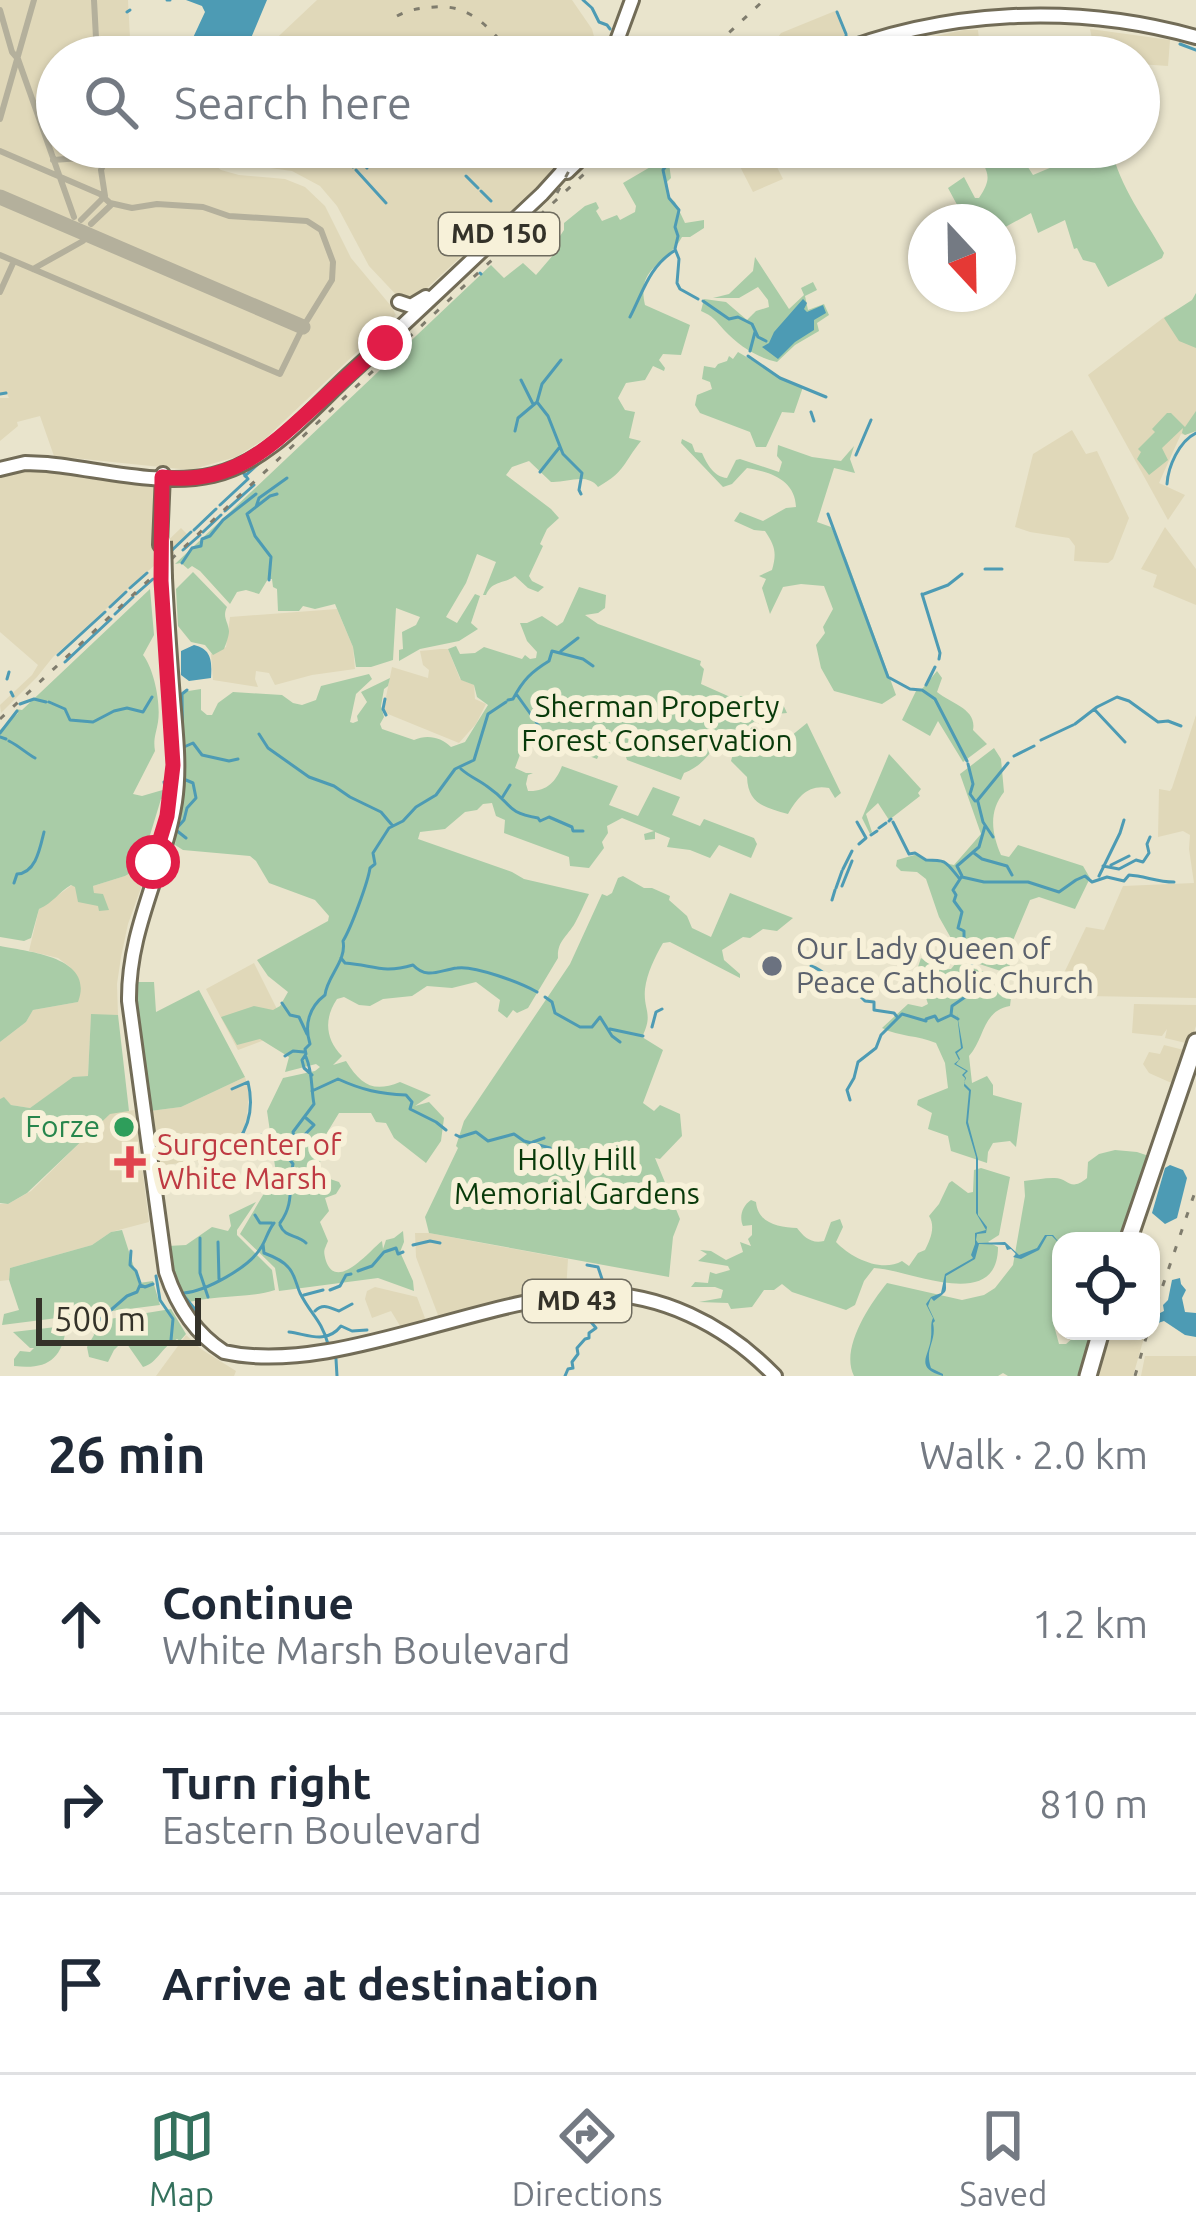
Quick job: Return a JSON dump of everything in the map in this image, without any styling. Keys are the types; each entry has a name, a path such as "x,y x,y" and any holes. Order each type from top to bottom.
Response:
{"highway":[{"path":"1172,1120 1196,1042"},
{"path":"1133,1232 1196,1058"},
{"path":"1085,1376 1096,1340"}],"main road":[{"path":"619,36 630,0"},
{"path":"619,36 630,0"},
{"path":"889,36 987,18 1051,16 1156,27 1196,40"},
{"path":"919,36 1024,22 1110,26 1196,40"},
{"name":"MD 150","path":"162,475 210,470 260,449 400,310 427,296 558,168"},
{"path":"487,246 564,168"},
{"name":"MD 150","path":"0,466 44,459 184,479 225,472 257,457 487,246 564,168"},
{"path":"548,188 570,168"},
{"path":"357,367 406,318 400,310"},
{"path":"162,475 163,580 172,781 165,824 129,936 123,977 125,1022 138,1113 149,1172 159,1217 166,1272 177,1300 192,1324 216,1347 269,1371 236,1362 237,1367 192,1333 171,1301 161,1269 149,1172 130,1014 128,986 134,942 169,829 176,790 163,580"},
{"path":"163,503 168,484 184,479"},
{"name":"MD 43","path":"430,1342 509,1311 561,1297 608,1294 674,1311 738,1342 772,1376"},
{"name":"MD 43","path":"478,1329 534,1308 569,1301 628,1302 674,1311"}],"shaded area":[{"path":"0,0 128,0 130,36 36,36 36,168 218,168 305,187 325,206 351,258 396,315 265,439 236,457 190,470 54,456 40,416 17,422 0,441 0,398 9,398 6,392 0,393"},
{"path":"317,0 572,0 594,36 279,36"},
{"path":"835,11 845,36 779,36"},
{"path":"1090,29 1141,36 1092,36"},
{"path":"978,30 979,36 935,36"},
{"path":"1160,39 1170,40 1168,66 1160,65"},
{"path":"270,168 554,168 411,303 402,301 369,266 337,206 320,186 292,171"},
{"path":"741,168 778,168 783,179 753,192"},
{"path":"1167,315 1196,348 1196,431 1181,434 1159,483 1185,495 1168,520 1088,375"},
{"path":"1072,430 1086,454 1097,451 1129,518 1108,563 1074,561 1075,546 1069,538 1015,527 1033,454"},
{"path":"32,466 155,484 153,551 181,528 188,535 53,657 1,713 0,705 38,665 0,632 0,471"},
{"path":"1165,527 1196,569 1196,605 1153,587 1157,575 1141,569"},
{"path":"337,609 353,647 355,669 275,685 269,673 256,671 258,687 213,680 211,654 226,647 230,617"},
{"path":"448,649 460,679 474,685 475,699 486,704 459,743 383,712 392,667 428,678 420,651"},
{"path":"1196,715 1196,998 1088,996 1088,974 1065,971 1086,927 1104,930 1123,886 1194,883 1190,835 1183,831 1158,837 1159,789 1172,788"},
{"path":"142,862 150,863 121,957 118,1015 91,1015 88,1076 73,1078 30,1108 0,1099 0,1042 26,1022 33,1010 78,1002 70,967 58,958 29,951 39,909 72,885 98,895 93,886 125,876"},
{"path":"254,963 288,1031 238,1050 206,989"},
{"path":"1134,1004 1196,1005 1190,1044 1165,1038 1167,1029 1162,1036 1132,1033"},
{"path":"1164,1045 1188,1051 1176,1085 1149,1073 1143,1064 1149,1052 1160,1054"},
{"path":"245,1077 247,1117 231,1148 210,1159 158,1166 150,1111 181,1107"},
{"path":"135,1110 149,1222 111,1232 92,1245 10,1268 9,1280 0,1281 0,1204 31,1191 110,1113"},
{"path":"415,1233 568,1259 566,1291 494,1310 444,1331 416,1257"},
{"path":"375,1287 417,1297 428,1326 405,1334 391,1311 372,1318 365,1299"},
{"path":"186,1335 236,1371 234,1376 156,1376"},
{"path":"1103,1340 1143,1340 1133,1376 1092,1376"},
{"path":"1145,1356 1196,1356 1196,1376 1141,1376"}],"green space":[{"path":"649,168 670,168 669,197 685,223 704,220 704,228 682,237 654,267 643,292 645,305 690,325 681,355 663,354 659,360 664,371 653,366 645,380 626,383 618,398 625,410 635,412 629,438 641,441 614,476 598,487 583,479 551,482 529,461 512,467 506,475 559,518 547,529 529,576 544,587 538,592 515,576 483,595 496,562 477,554 446,617 457,623 475,594 480,596 471,623 478,629 459,641 420,649 399,661 402,632 420,617 396,608 393,660 356,667 335,604 278,611 277,589 268,579 259,594 237,592 230,604 200,571 175,564 491,265 504,278 523,263 536,275 560,247 564,223 585,206 596,202 602,221 617,215 620,220 635,212 623,183"},
{"path":"985,168 1028,168 1033,175 1050,168 1117,168 1164,253 1108,287 1095,263 1083,260 1074,249 1065,220 1038,233 1031,213 1016,221 1016,204 957,204 948,188 964,177 975,198 984,189"},
{"path":"755,257 789,309 804,295 801,288 813,282 817,290 805,296 808,310 824,304 829,315 817,323 819,331 777,362 742,346 701,311 704,299 726,302 747,320 769,307 758,287 739,298 713,298 729,294 753,271"},
{"path":"1196,293 1196,348 1179,341 1164,318"},
{"path":"738,352 803,387 794,413 782,412 766,447 756,447 750,432 700,413 695,405 697,395 712,389 702,379 704,366 715,368"},
{"path":"1196,411 1196,431 1185,435 1183,428 1162,448 1168,460 1149,475 1137,459 1138,449 1155,432 1152,429 1167,413 1185,427"},
{"path":"682,439 702,453 715,473 727,478 740,459 779,472 778,445 841,461 854,446 850,459 855,473 834,468 817,522 831,527 846,558 896,695 882,704 834,691 821,668 816,645 833,609 824,586 783,587 770,614 762,588 766,579 759,576 772,570 773,545 765,531 734,521 740,512 763,521 796,507 786,484 747,468 723,487"},
{"path":"193,572 227,607 227,640 224,649 213,655 205,645 191,642 178,626 176,589"},
{"name":"Sherman Property Forest Conservation","path":"579,587 606,595 605,608 585,615 701,661 701,684 728,696 750,696 759,706 779,696 787,713 765,715 752,723 750,742 767,747 774,737 788,731 791,736 807,723 841,793 835,798 829,788 809,790 788,814 754,799 747,777 731,761 733,754 715,746 681,780 603,746 597,759 589,756 592,745 538,733 527,736 515,768 533,773 528,775 528,791 550,785 562,766 618,786 609,805 638,816 653,787 680,797 672,815 700,826 704,819 754,838 757,844 751,858 719,845 710,858 667,847 670,838 655,832 655,839 645,840 644,834 654,831 622,818 607,826 604,848 589,868 570,866 569,857 504,833 505,820 496,816 492,803 465,812 445,829 420,832 418,839 524,879 589,894 528,1008 513,1010 507,1018 498,1011 500,1000 476,982 452,988 427,986 412,996 383,999 370,1006 337,999 328,1028 342,1056 333,1065 346,1061 368,1085 400,1082 431,1095 415,1106 429,1102 444,1118 441,1141 426,1163 371,1113 339,1113 319,1146 321,1160 316,1170 341,1186 325,1198 329,1211 320,1222 328,1241 326,1261 331,1269 345,1271 382,1241 383,1249 386,1240 403,1231 400,1252 414,1291 378,1278 279,1291 275,1268 240,1234 276,1173 267,1111 283,1078 320,1067 285,1072 289,1057 260,1039 237,1045 221,1017 254,1006 273,1010 280,1006 288,992 257,960 328,921 329,916 315,900 269,883 250,856 183,850 175,845 184,768 182,692 201,689 201,710 212,715 218,703 233,692 282,695 302,705 316,700 321,686 369,674 372,679 356,694 353,723 367,702 361,692 390,678 381,706 382,729 414,740 434,738 451,747 465,742 488,705 477,697 474,685 461,680 448,649 456,646 460,654 484,647 522,659 525,655 536,658 520,623 542,616 557,626"},
{"path":"150,589 154,635 143,655 153,677 159,714 155,751 133,794 166,789 140,868 93,886 94,893 103,894 109,910 78,902 71,885 39,909 31,938 0,937 0,730 18,713 16,709 22,710"},
{"path":"937,671 942,678 937,692 967,712 973,730 987,744 963,762 938,721 930,736 902,720 916,691"},
{"path":"994,748 1001,759 1004,792 993,823 1001,855 1009,857 1018,845 1083,866 1090,878 1075,909 1039,897 1030,900 1009,950 1010,974 960,954 939,917 926,879 896,866 897,860 918,854 954,865 981,834 960,774"},
{"path":"889,754 921,789 920,796 889,820 878,803 866,814 870,834 862,818"},
{"name":"Holly Hill Memorial Gardens","path":"623,876 670,896 692,928 711,937 730,893 793,918 777,931 763,929 722,950 724,960 740,978 670,942 663,943 649,971 642,1037 663,1050 643,1103 654,1111 660,1105 680,1114 682,1136 660,1159 655,1158 680,1219 669,1277 429,1233 425,1217 458,1148 464,1121 570,964 602,894 612,893"},
{"path":"0,946 42,954 69,966 81,987 78,1002 33,1010 26,1022 0,1042"},
{"path":"921,958 938,970 951,969 956,963 991,974 991,993 1012,989 1010,1006 989,1019 969,1056 972,1083 987,1076 993,1095 1022,1103 1016,1147 1010,1141 993,1143 987,1163 951,1151 948,1136 928,1129 932,1113 917,1105 918,1100 948,1088 936,1043 882,1028 908,1004 928,1004 917,970"},
{"path":"134,982 154,982 156,1012 199,990 245,1077 181,1107 150,1111"},
{"path":"91,1014 118,1015 129,1111 110,1114 27,1193 8,1204 0,1203 0,1099 30,1108 73,1077 88,1076"},
{"path":"1115,1150 1152,1157 1127,1232 1052,1232 1052,1340 1066,1344 1090,1340 1080,1376 854,1376 854,1341 887,1283 962,1300 984,1295 1013,1265 1024,1181 1053,1178 1076,1184 1087,1178 1088,1162"},
{"path":"974,1170 1010,1177 999,1235 988,1242 998,1247 994,1267 983,1279 949,1283 874,1268 855,1305 846,1310 792,1292 782,1284 764,1290 752,1307 731,1309 728,1303 699,1302 721,1298 723,1290 691,1287 695,1282 708,1283 710,1272 730,1270 698,1261 707,1254 700,1250 726,1260 743,1252 740,1242 751,1246 752,1225 743,1226 741,1219 751,1200 765,1220 797,1228 815,1242 824,1241 831,1222 840,1219 843,1227 836,1242 850,1253 876,1264 902,1261 909,1266 927,1246 932,1229 929,1216 949,1183 973,1192"},
{"path":"256,1202 237,1235 272,1270 275,1290 183,1304 172,1278 168,1246 186,1245 212,1227 228,1231 229,1215"},
{"path":"122,1230 139,1283 153,1281 160,1305 2,1325 4,1314 19,1310 10,1268 92,1245"},
{"path":"171,1309 186,1334 148,1365 143,1367 127,1344 121,1343 108,1362 89,1357 87,1347 94,1335 91,1322"},
{"path":"82,1324 87,1327 66,1328 61,1348 50,1361 14,1366 20,1351 34,1348 13,1332"}],"water":[{"path":"186,0 267,0 252,36 194,36 205,12"},
{"path":"803,299 807,312 823,305 826,313 814,320 814,330 778,359 762,347"},
{"path":"194,645 210,657 211,678 189,681 181,675 181,651"},
{"path":"964,1086 971,1090 968,1122 978,1159 978,1215 987,1227 986,1233 977,1234 976,1240 1005,1242 1019,1255 1037,1248 1045,1235 1052,1236 1047,1236 1039,1250 1021,1259 1013,1257 1016,1254 1005,1245 979,1244 975,1259 946,1276 945,1293 934,1301 931,1298 928,1306 935,1321 929,1361 943,1376 926,1365 933,1318 926,1304 931,1297 941,1293 945,1274 973,1258 975,1233 986,1230 976,1213 976,1157 966,1123 969,1091"},
{"path":"1165,1168 1183,1170 1187,1178 1177,1218 1165,1224 1152,1213"},
{"path":"1180,1278 1186,1290 1182,1298 1185,1312 1196,1313 1196,1337 1160,1322 1172,1280"}],"waterway":[{"path":"583,0 610,29"},
{"path":"837,12 846,34"},
{"path":"1180,44 1196,50"},
{"path":"664,168 669,198 679,210 677,283 698,299"},
{"path":"356,170 386,203"},
{"path":"466,176 478,188"},
{"path":"481,191 491,201"},
{"path":"488,253 541,205"},
{"path":"630,317 653,272 674,251"},
{"path":"703,301 729,319 738,317 752,324 758,337 766,341"},
{"path":"750,351 755,332"},
{"path":"748,356 780,378 826,397"},
{"path":"515,431 518,418 537,402 542,384 561,360"},
{"path":"306,424 354,380"},
{"path":"521,380 533,404"},
{"path":"0,394 6,393"},
{"path":"537,402 563,454 582,473 581,494"},
{"path":"811,412 814,421"},
{"path":"856,455 871,420"},
{"path":"1167,484 1176,455 1196,433"},
{"path":"540,472 559,448"},
{"path":"245,476 267,456"},
{"path":"220,505 248,479 244,474"},
{"path":"256,507 259,498 287,478"},
{"path":"225,511 254,485"},
{"path":"182,563 192,548 201,546 202,539 256,494"},
{"path":"269,580 271,557 255,536 247,514 277,494"},
{"path":"194,530 216,509"},
{"path":"828,514 888,677 921,690"},
{"path":"203,532 221,515"},
{"path":"168,554 191,532"},
{"path":"183,550 200,535"},
{"path":"985,569 1002,569"},
{"path":"130,588 147,573"},
{"path":"924,594 962,574"},
{"path":"136,594 153,579"},
{"path":"110,607 126,592"},
{"path":"922,594 939,659"},
{"path":"115,614 133,597"},
{"path":"58,655 105,612"},
{"path":"65,662 111,619"},
{"path":"561,651 578,638"},
{"path":"508,700 549,661 552,651 593,666"},
{"path":"926,685 935,667"},
{"path":"7,679 9,672"},
{"path":"183,769 182,694 187,690"},
{"path":"922,690 935,699 967,761"},
{"path":"11,692 13,696"},
{"path":"517,695 537,723"},
{"path":"49,702 65,709 70,720 93,722 127,708 143,712 152,697"},
{"path":"1075,724 1117,697 1158,722 1181,726"},
{"path":"20,704 34,699 46,702"},
{"path":"385,699 386,715"},
{"path":"312,1075 302,1060 310,1044 309,1017 340,962 343,941 375,864 373,853 389,828 436,795 455,769 474,760 488,714 506,702"},
{"path":"1094,709 1125,742"},
{"path":"0,733 17,711"},
{"path":"536,734 538,725"},
{"path":"1041,740 1073,725"},
{"path":"259,734 268,748 309,777 381,812 392,825"},
{"path":"0,737 6,739"},
{"path":"9,741 35,758"},
{"path":"184,747 193,743 202,755 238,759"},
{"path":"1014,756 1034,746"},
{"path":"977,801 1008,763"},
{"path":"968,764 973,784 970,794 975,801"},
{"path":"461,769 519,813 540,821 549,817 573,831 583,831"},
{"path":"175,830 196,798 193,783 186,780"},
{"path":"154,847 167,797 164,782"},
{"path":"502,798 510,785"},
{"path":"978,802 993,837"},
{"path":"1099,876 1124,820"},
{"path":"857,822 866,838 859,844"},
{"path":"893,822 909,854 945,863 959,878"},
{"path":"879,828 886,823"},
{"path":"951,1015 952,1006 971,993 971,965 978,959 978,949 964,941 964,931 958,928 962,912 953,890 962,876 957,866 979,847 985,826"},
{"path":"176,830 186,838"},
{"path":"871,835 877,831"},
{"path":"14,883 17,874 33,864 44,832"},
{"path":"1103,866 1119,869 1136,860 1143,862 1150,837"},
{"path":"843,869 852,851"},
{"path":"974,853 1007,866 1012,875"},
{"path":"1111,865 1129,856"},
{"path":"842,886 852,861"},
{"path":"836,888 842,871"},
{"path":"962,877 1028,882 1059,892 1085,876 1092,882 1107,877 1124,881 1129,875 1174,882"},
{"path":"832,900 835,890"},
{"path":"981,960 1002,961 1017,954"},
{"path":"341,958 345,963 385,969 413,965 429,973 474,969 537,992"},
{"path":"811,966 848,990"},
{"path":"849,990 874,1002 874,1010 898,1018"},
{"path":"545,997 555,1013 580,1027 592,1027 600,1017 620,1042"},
{"path":"282,1003 290,1015 299,1017 307,1034"},
{"path":"652,1027 656,1012 662,1009"},
{"path":"850,1100 847,1090 858,1062 876,1048 881,1035 902,1014 926,1021 935,1016 938,1021 951,1015 958,1019"},
{"path":"610,1029 643,1036"},
{"path":"285,1056 304,1052"},
{"path":"280,1223 289,1201 290,1160 297,1149 293,1132 314,1104 306,1057"},
{"path":"312,1091 338,1079 371,1091 406,1095 412,1102 410,1109 446,1130"},
{"path":"232,1089 248,1082 250,1113 238,1141"},
{"path":"296,1144 314,1125 306,1118"},
{"path":"456,1135 476,1132 488,1141 514,1134 550,1148"},
{"path":"245,1145 261,1135 294,1146"},
{"path":"533,1142 544,1138"},
{"path":"255,1215 260,1223 272,1223"},
{"path":"184,1293 215,1283 246,1264 274,1223"},
{"path":"280,1225 306,1243"},
{"path":"200,1238 200,1273 208,1297"},
{"path":"218,1242 219,1279"},
{"path":"413,1245 440,1243"},
{"path":"263,1244 264,1253 290,1270 328,1344"},
{"path":"358,1271 372,1266 384,1252 396,1248 398,1254 403,1252"},
{"path":"131,1251 130,1265 140,1283"},
{"path":"587,1265 598,1267 604,1285"},
{"path":"330,1290 351,1274"},
{"path":"156,1276 160,1300 173,1319 171,1340"},
{"path":"89,1329 140,1285 153,1284"},
{"path":"304,1295 323,1290"},
{"path":"180,1291 198,1313"},
{"path":"315,1311 324,1307 339,1311 352,1304"},
{"path":"593,1315 595,1309"},
{"path":"565,1376 573,1368 577,1348 596,1328 593,1317"},
{"path":"70,1331 88,1326"},
{"path":"289,1332 323,1337 341,1326 367,1330"},
{"path":"332,1352 337,1376"}],"taxiway":[{"path":"0,119 34,0"},
{"path":"94,0 96,36"},
{"path":"0,10 36,110"},
{"path":"0,151 36,166"},
{"path":"0,255 280,374 332,280 333,262 321,230 307,221 229,216 203,207 157,204 132,208 110,203 100,194 40,168"},
{"path":"57,168 74,217"},
{"path":"102,168 105,196"},
{"path":"81,220 104,197"},
{"path":"91,224 111,205"},
{"path":"33,269 83,241"},
{"path":"0,292 14,261"}],"runway":[{"path":"0,197 303,327"}],"railway":[{"path":"725,36 764,0"},
{"path":"397,16 448,7 471,15 496,36"},
{"path":"557,193 570,168"},
{"path":"0,719 590,168"},
{"path":"1160,1294 1196,1189"},
{"path":"1135,1376 1145,1340"}],"place":[{"name":"Our Lady Queen of Peace Catholic Church","path":"772,966"},
{"name":"Forze","path":"124,1127"},
{"name":"Surgcenter of White Marsh","path":"130,1162"}],"route":[{"path":"153,862 167,816 173,765 161,581 162,477 216,475 257,457 385,343"}]}
